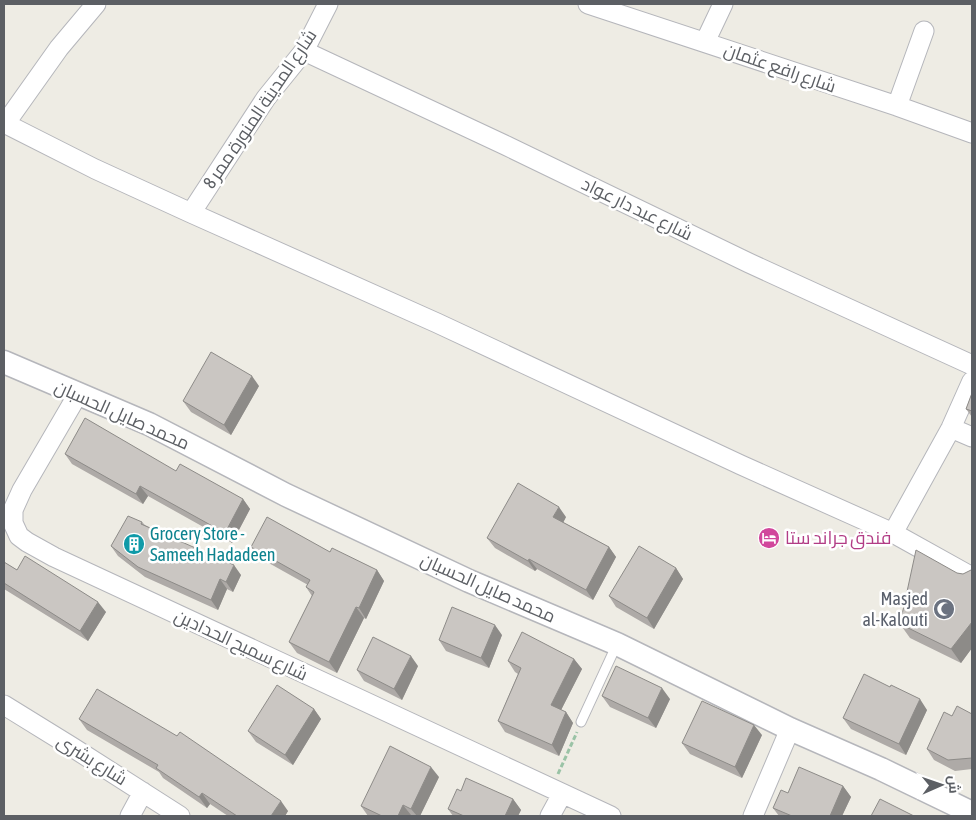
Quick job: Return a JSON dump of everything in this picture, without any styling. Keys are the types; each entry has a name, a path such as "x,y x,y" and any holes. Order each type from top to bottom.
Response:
{"street":[{"path":"96,4 59,48 5,123 190,213 437,323 732,460 893,532 972,577"},
{"name":"شارع المدينة المنورة ممر 8","path":"190,213 266,98 304,51 328,4"},
{"name":"شارع رافع عثمان","path":"588,4 897,106 972,133"},
{"path":"705,42 723,4"},
{"path":"897,106 924,30"},
{"name":"شارع عبد دار عواد","path":"304,51 516,150 749,263 972,365"},
{"name":"محمد صايل الحسبان","path":"4,362 149,424 286,495 469,581 617,644 790,729 881,769 972,813"},
{"path":"893,532 951,428 972,381"},
{"name":"شارع سميح الحدادين","path":"78,394 22,490 13,510 13,523 19,536 54,557 611,816"},
{"path":"951,428 972,437"},
{"name":"شارع بشرى","path":"4,706 180,816"},
{"path":"752,816 790,729"},
{"path":"550,816 557,791"},
{"path":"130,816 143,792"}],"lane":[{"path":"581,722 617,644"}],"path":[{"path":"557,791 581,722"}],"building":[{"path":"211,352 252,376 224,425 183,401"},
{"path":"972,393 972,411 966,409"},
{"path":"85,418 176,471 180,464 243,499 225,533 140,486 136,494 65,454"},
{"path":"518,483 559,507 553,517 609,547 586,590 487,538"},
{"path":"128,516 142,522 141,524 234,565 226,582 220,579 211,600 138,567 111,546"},
{"path":"267,517 330,552 332,548 377,570 359,608 356,607 329,662 289,642 314,592 306,587 310,580 251,547"},
{"path":"639,546 676,568 647,618 609,596"},
{"name":"Masjed al-Kalouti","path":"916,550 957,573 963,574 972,571 972,622 951,649 900,624"},
{"path":"25,556 98,602 80,631 4,583 4,562 17,570"},
{"path":"452,607 495,625 481,658 439,640"},
{"path":"522,632 574,659 551,705 566,712 552,745 498,721 521,668 508,661"},
{"path":"373,637 411,656 394,689 357,670"},
{"path":"616,666 662,688 648,718 602,696"},
{"path":"864,674 920,699 899,744 843,718"},
{"path":"277,685 314,709 285,755 248,731"},
{"path":"97,689 177,736 180,732 281,801 271,816 237,816 202,793 199,797 156,768 158,765 79,719"},
{"path":"702,701 754,725 735,767 682,743"},
{"path":"957,706 972,714 972,758 948,760 927,749 944,712 952,716"},
{"path":"390,746 431,767 411,809 403,805 398,816 382,816 361,806"},
{"path":"799,767 843,786 830,816 792,816 773,808 781,790 788,793"},
{"path":"466,778 513,799 505,816 464,816 448,809 457,789 461,791"},
{"path":"880,799 914,816 871,816"}],"place":[{"name":"فندق جراند ستا","path":"769,538"},
{"name":"Grocery Store - Sameeh Hadadeen","path":"134,544"},
{"name":"Masjed al-Kalouti","path":"944,609"}]}
